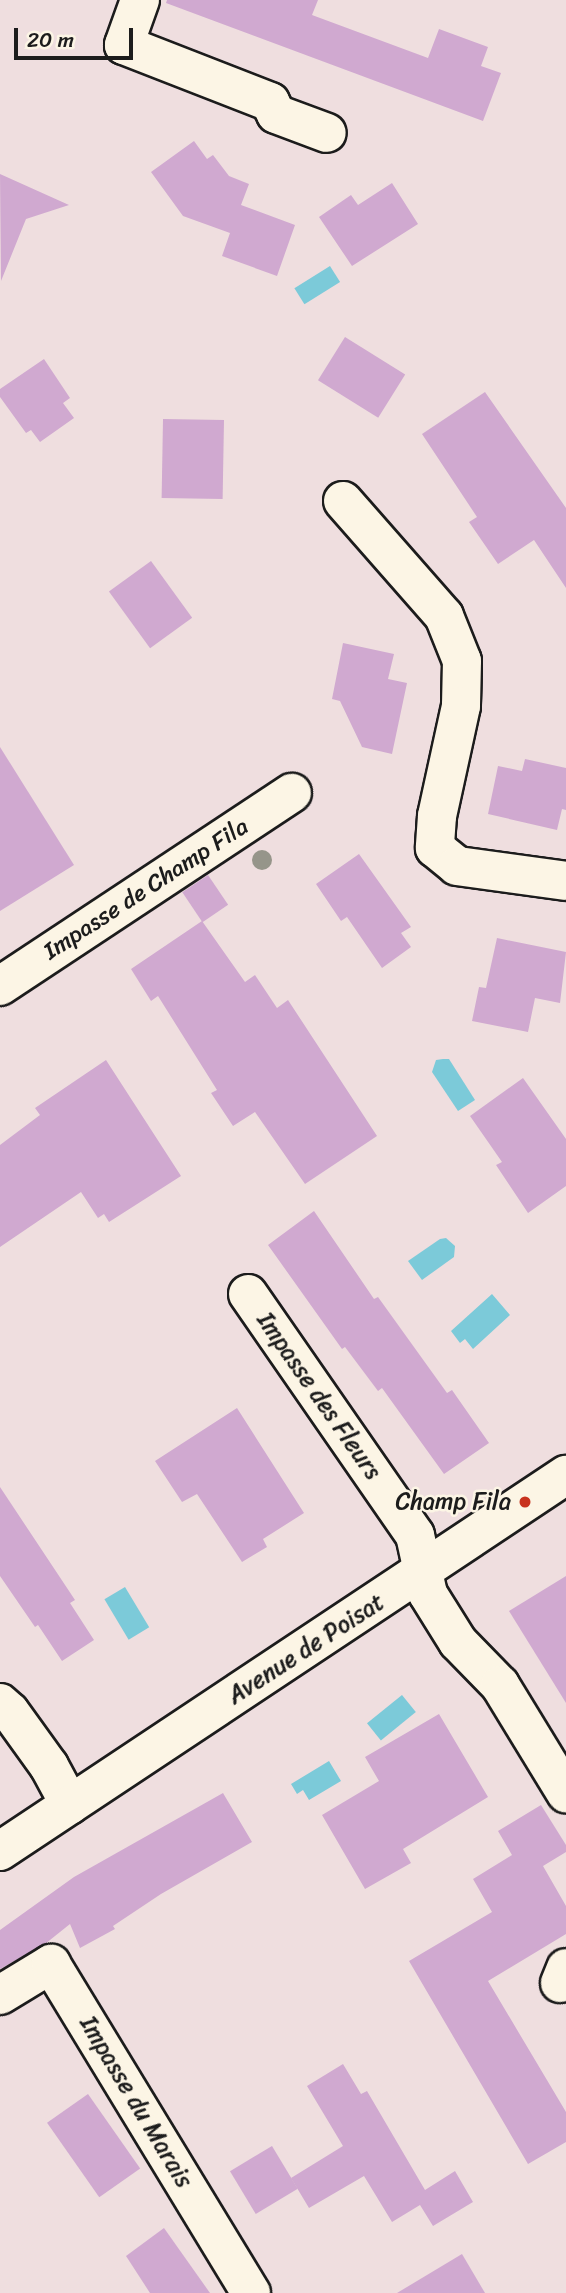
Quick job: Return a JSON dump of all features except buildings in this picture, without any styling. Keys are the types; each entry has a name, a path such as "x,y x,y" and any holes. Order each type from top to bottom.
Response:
{"street":[{"path":"140,0 124,45 270,102 276,114 327,133"},
{"path":"343,501 444,616 462,661 461,706 437,816 435,848 457,866 566,881"},
{"name":"Impasse de Champ Fila","path":"0,986 292,793"},
{"name":"Impasse des Fleurs","path":"248,1294 415,1535 428,1594 458,1642 500,1685 566,1793"},
{"name":"Avenue de Poisat","path":"0,1851 566,1475"},
{"path":"0,1703 10,1712 49,1766 58,1813"},
{"name":"Impasse du Marais","path":"0,1995 51,1964 251,2293"}],"water":[{"path":"330,266 340,282 304,304 294,288"},
{"path":"449,1059 475,1100 458,1111 432,1072 436,1060"},
{"path":"446,1238 455,1246 454,1257 422,1280 408,1261 440,1239"},
{"path":"492,1294 510,1315 473,1349 465,1339 460,1343 451,1331"},
{"path":"125,1587 149,1627 129,1640 104,1599"},
{"path":"402,1695 416,1712 381,1740 367,1723"},
{"path":"329,1761 341,1781 309,1800 303,1790 297,1794 291,1784"}],"place":[{"name":"Champ Fila","path":"525,1502"}]}
